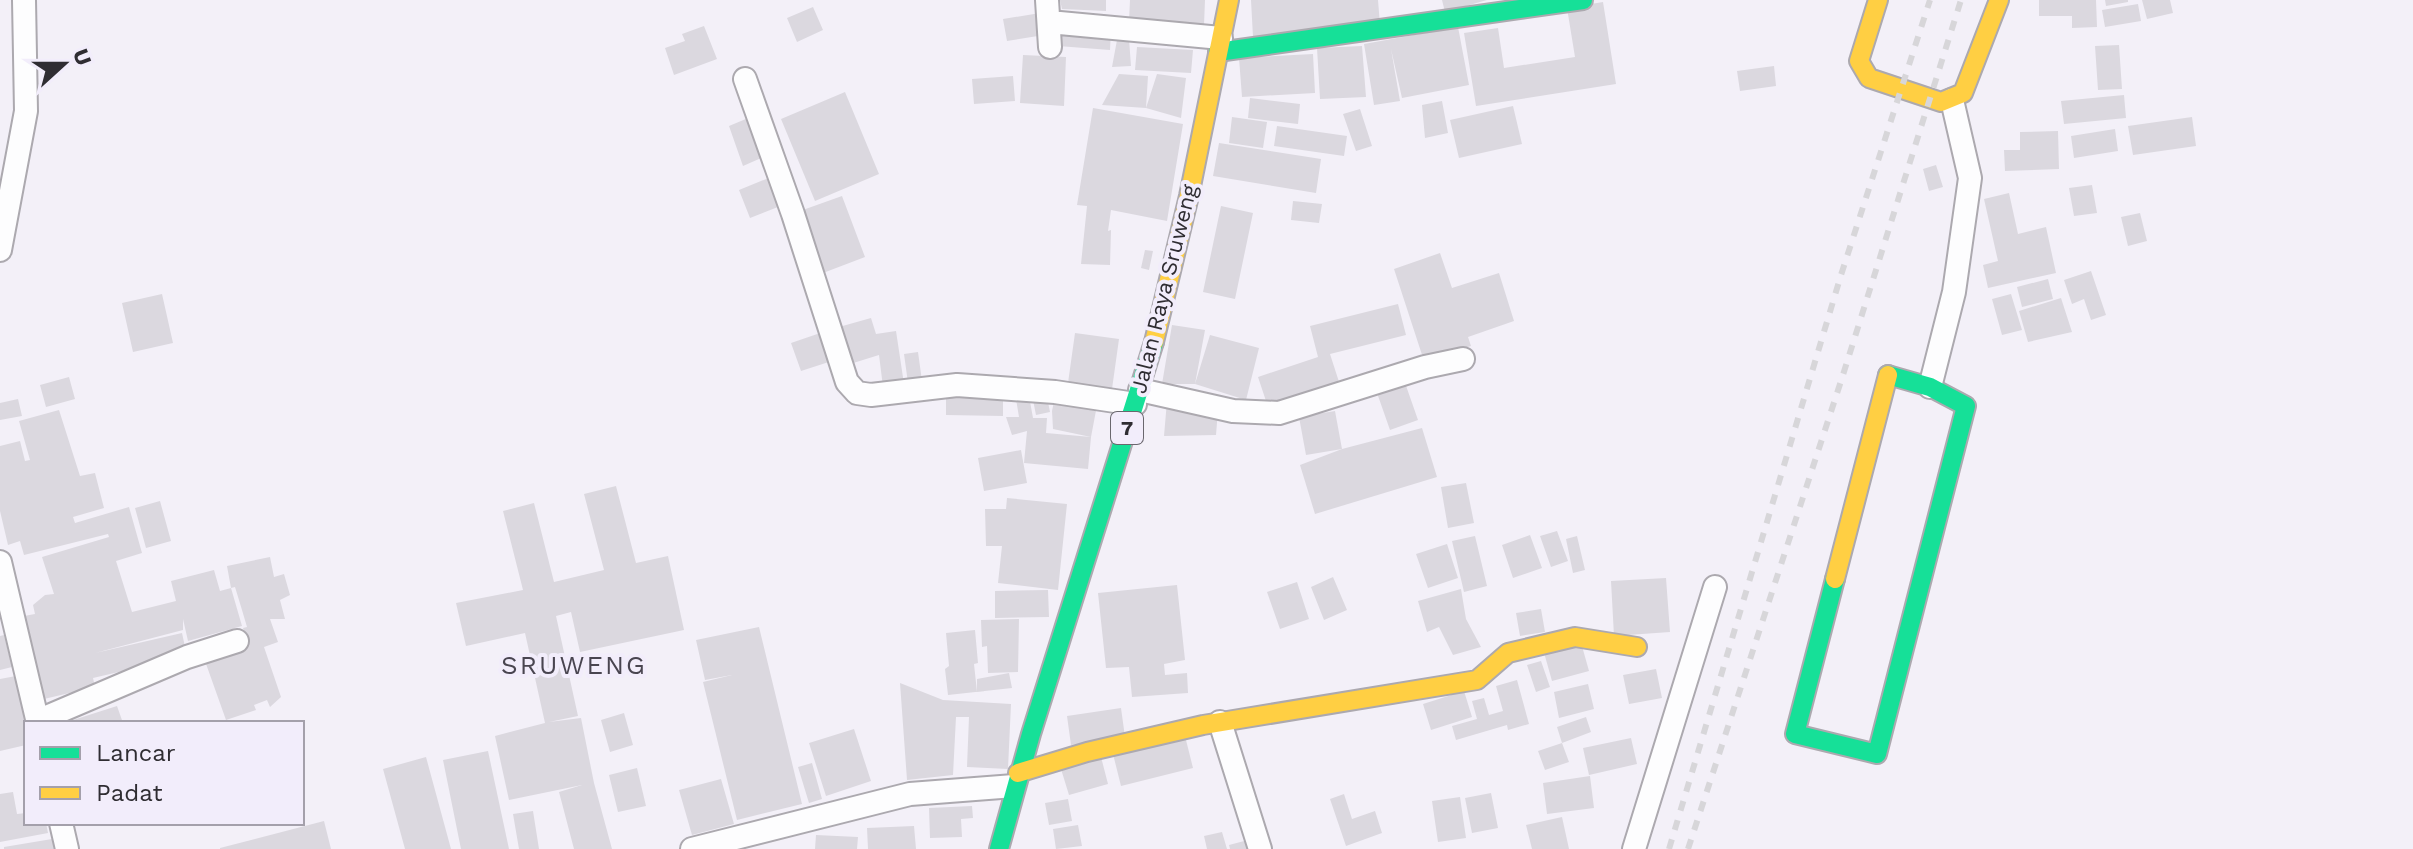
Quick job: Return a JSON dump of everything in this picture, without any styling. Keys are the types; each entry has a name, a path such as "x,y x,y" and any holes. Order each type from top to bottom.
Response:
{"main road":[{"name":"Jalan Raya Sruweng","path":"999,849 1016,779 1138,397 1183,223 1229,0"},
{"path":"1220,45 1583,0"},
{"path":"1878,0 1859,61 1863,70 1869,78 1941,102 1963,93 1999,0"},
{"path":"1888,375 1930,387 1966,406 1877,754 1795,734 1888,375"},
{"path":"1016,779 1087,752 1220,722 1477,680 1508,653 1575,637 1637,647"}],"street":[{"path":"0,250 26,111 24,0"},
{"path":"1050,47 1048,11 1220,45"},
{"path":"745,79 798,228 847,382 857,393 871,395 957,385 1138,397 1233,411 1279,413 1425,367 1463,359"},
{"path":"1930,387 1954,292 1970,178 1952,100"},
{"path":"0,562 37,721"},
{"path":"1634,849 1715,587"},
{"path":"39,721 187,657 237,641"},
{"path":"1220,722 1260,849"},
{"path":"692,849 910,794 1016,779"},
{"path":"61,825 67,849"}],"building":[{"path":"1060,0 1106,0 1106,11 1062,9"},
{"path":"1130,0 1205,0 1204,25 1129,21"},
{"path":"1251,0 1378,0 1380,25 1253,37"},
{"path":"1442,0 1487,0 1445,12"},
{"path":"2039,0 2096,0 2097,27 2072,28 2072,16 2039,16"},
{"path":"2105,0 2128,0 2128,2 2106,6"},
{"path":"2142,0 2170,0 2173,13 2147,19"},
{"path":"1603,2 1616,84 1476,106 1464,33 1498,28 1504,68 1575,57 1567,8"},
{"path":"2138,4 2141,21 2105,27 2102,10"},
{"path":"813,7 823,30 797,42 787,18"},
{"path":"1040,13 1044,35 1007,41 1003,19"},
{"path":"704,26 717,59 674,75 665,48 685,41 682,34"},
{"path":"1059,26 1111,29 1110,50 1058,46"},
{"path":"1458,27 1469,85 1402,98 1391,49 1400,101 1374,105 1364,44"},
{"path":"1129,39 1131,66 1112,67 1117,40"},
{"path":"2119,45 2122,89 2098,90 2095,46"},
{"path":"1362,46 1366,97 1320,99 1317,48"},
{"path":"1137,47 1193,50 1191,73 1135,70"},
{"path":"1313,54 1315,93 1242,97 1239,58"},
{"path":"1023,55 1066,57 1064,106 1020,103"},
{"path":"1774,66 1776,86 1740,91 1737,71"},
{"path":"1119,74 1148,76 1146,108 1102,105"},
{"path":"1157,74 1186,78 1181,118 1146,108"},
{"path":"1013,76 1015,101 974,104 972,79"},
{"path":"845,92 879,174 815,201 781,119"},
{"path":"2124,95 2126,118 2064,124 2061,101"},
{"path":"1250,98 1300,104 1298,124 1248,118"},
{"path":"1442,101 1448,133 1425,138 1422,105"},
{"path":"1513,106 1522,144 1459,158 1450,120"},
{"path":"1093,108 1183,124 1167,221 1111,210 1108,231 1111,230 1110,265 1081,264 1087,206 1077,205"},
{"path":"1360,109 1372,146 1356,151 1343,114"},
{"path":"753,116 766,156 743,166 729,126"},
{"path":"1232,117 1267,122 1263,148 1229,143"},
{"path":"2192,117 2196,146 2133,155 2128,126"},
{"path":"1277,126 1347,136 1344,156 1274,146"},
{"path":"2115,129 2118,151 2074,158 2071,136"},
{"path":"2058,131 2059,169 2005,171 2004,150 2020,150 2020,132"},
{"path":"1219,143 1321,159 1316,193 1213,176"},
{"path":"1936,165 1943,187 1929,191 1923,169"},
{"path":"771,177 783,205 750,218 739,190"},
{"path":"2092,185 2097,213 2074,216 2069,188"},
{"path":"2009,193 2018,234 2046,227 2056,273 1988,288 1983,265 1998,261 1984,199"},
{"path":"842,196 865,257 823,273 800,211"},
{"path":"1293,201 1322,204 1319,223 1291,220"},
{"path":"1221,206 1253,213 1235,299 1203,292"},
{"path":"2140,213 2147,241 2128,246 2121,217"},
{"path":"1145,250 1153,251 1149,270 1141,268"},
{"path":"1440,253 1452,288 1499,273 1514,321 1468,337 1471,346 1424,361 1394,269"},
{"path":"2091,271 2106,315 2091,320 2084,299 2072,304 2064,280"},
{"path":"2048,279 2053,299 2022,307 2017,287"},
{"path":"162,294 173,343 133,352 122,303"},
{"path":"2011,294 2022,330 2002,335 1992,299"},
{"path":"2061,298 2072,332 2028,342 2019,311"},
{"path":"1398,304 1406,335 1330,354 1340,385 1268,407 1258,377 1318,357 1310,326"},
{"path":"871,318 876,334 896,331 904,384 883,387 879,355 850,364 839,327"},
{"path":"1172,325 1205,330 1195,384 1162,384"},
{"path":"829,330 838,359 801,371 791,343"},
{"path":"1075,333 1119,339 1112,389 1068,383"},
{"path":"1210,335 1259,348 1246,400 1195,384"},
{"path":"918,352 922,381 908,383 904,354"},
{"path":"69,377 75,399 46,407 40,385"},
{"path":"1404,380 1418,420 1390,430 1376,390"},
{"path":"946,392 1003,394 1003,416 946,415"},
{"path":"1029,396 1033,418 1047,418 1046,433 1091,437 1088,469 1024,463 1027,431 1012,435 1006,417 1019,417 1016,399"},
{"path":"1047,397 1050,412 1036,415 1033,400"},
{"path":"1055,397 1098,400 1091,437 1053,429"},
{"path":"18,399 22,416 0,420 0,403"},
{"path":"1167,401 1218,410 1216,435 1164,436"},
{"path":"59,410 80,476 95,473 104,508 73,517 75,523 129,507 142,553 116,561 132,612 176,601 171,581 214,570 220,591 231,588 242,626 188,641 183,619 183,630 95,653 182,633 187,656 93,678 95,687 44,699 24,616 35,614 33,605 45,595 54,594 42,557 109,537 108,534 24,555 20,541 8,545 0,511 0,446 20,441 25,461 30,460 19,421"},
{"path":"1335,411 1342,449 1306,455 1299,417"},
{"path":"1422,428 1437,477 1315,514 1300,465 1342,449"},
{"path":"1021,450 1027,483 984,491 978,458"},
{"path":"1466,483 1474,523 1448,528 1441,487"},
{"path":"616,486 636,563 668,556 684,630 580,652 571,612 556,616 578,716 549,722 581,718 612,849 574,849 559,792 582,785 509,800 495,736 545,723 525,633 466,646 456,603 523,590 503,511 534,503 554,582 604,570 584,494"},
{"path":"1007,498 1067,504 1058,590 998,583 1002,546 986,546 985,509 1006,509"},
{"path":"160,501 171,541 146,548 135,508"},
{"path":"1557,531 1568,561 1551,567 1540,536"},
{"path":"1530,535 1542,568 1513,578 1502,545"},
{"path":"1475,536 1487,586 1464,592 1452,541"},
{"path":"1577,536 1585,570 1573,573 1566,539"},
{"path":"1447,544 1458,578 1428,588 1416,554"},
{"path":"270,557 274,577 284,574 290,595 280,600 285,619 270,619 278,642 264,647 281,697 270,707 267,700 254,705 256,710 226,720 205,661 248,642 243,628 247,627 235,587 231,588 227,566"},
{"path":"1333,577 1347,610 1324,620 1311,587"},
{"path":"1666,578 1670,632 1614,636 1611,581"},
{"path":"1297,582 1309,619 1280,629 1267,592"},
{"path":"1177,585 1185,660 1164,664 1165,675 1187,673 1188,693 1132,697 1129,667 1106,668 1098,593"},
{"path":"1461,589 1466,619 1481,647 1453,655 1439,627 1427,632 1418,601"},
{"path":"1048,590 1049,617 995,618 995,591"},
{"path":"1541,609 1545,632 1520,636 1516,613"},
{"path":"1019,619 1018,672 988,673 987,646 982,647 981,620"},
{"path":"759,627 802,804 737,820 703,682 732,675 705,680 696,640"},
{"path":"975,630 977,692 948,695 946,633"},
{"path":"4,635 12,667 0,670 0,636"},
{"path":"1580,639 1589,671 1552,681 1543,649"},
{"path":"1541,661 1550,687 1536,692 1527,665"},
{"path":"1656,669 1662,698 1629,704 1623,675"},
{"path":"1009,673 1012,688 977,692 977,679"},
{"path":"16,676 25,721 24,745 0,751 0,679"},
{"path":"1517,680 1529,724 1508,730 1507,725 1456,740 1452,726 1477,719 1472,701 1484,698 1489,715 1503,711 1496,686"},
{"path":"900,683 943,700 1011,704 1008,769 967,767 969,717 956,717 953,775 907,780"},
{"path":"1588,684 1594,709 1559,718 1554,692"},
{"path":"1464,691 1472,717 1431,730 1423,704"},
{"path":"117,706 122,721 70,721"},
{"path":"1121,708 1125,737 1071,745 1067,716"},
{"path":"624,713 633,745 610,752 601,720"},
{"path":"1586,717 1591,732 1562,743 1557,727"},
{"path":"854,729 871,781 826,796 809,743"},
{"path":"1185,736 1193,768 1121,786 1113,754"},
{"path":"1631,738 1637,764 1589,775 1583,748"},
{"path":"1562,743 1569,762 1545,770 1538,751"},
{"path":"488,751 509,849 461,849 443,760"},
{"path":"426,757 451,849 405,849 383,769"},
{"path":"1101,757 1108,784 1069,795 1061,769"},
{"path":"812,763 822,799 809,803 798,767"},
{"path":"637,768 646,806 618,812 609,775"},
{"path":"1590,776 1594,808 1547,814 1543,783"},
{"path":"721,779 734,824 692,835 679,790"},
{"path":"13,792 17,814 24,813 24,825 46,825 48,833 0,842 0,794"},
{"path":"1491,793 1498,828 1472,833 1465,798"},
{"path":"1344,794 1352,819 1375,811 1382,833 1346,846 1330,799"},
{"path":"1460,797 1466,838 1438,842 1432,801"},
{"path":"1068,799 1072,821 1049,825 1045,803"},
{"path":"972,806 973,818 961,819 962,837 930,838 929,808"},
{"path":"533,811 539,849 519,849 513,814"},
{"path":"1562,817 1569,849 1532,849 1526,825"},
{"path":"324,821 331,849 220,849 220,848"},
{"path":"1078,825 1082,846 1056,849 1053,829"},
{"path":"914,826 916,849 868,849 867,828"},
{"path":"1222,832 1227,849 1207,849 1204,836"},
{"path":"816,835 858,837 857,849 815,849"},
{"path":"52,839 54,849 4,849 4,847"},
{"path":"1248,840 1250,849 1230,849 1229,845"}],"railway":[{"path":"1669,849 1841,275 1930,0"},
{"path":"1688,849 1842,378 1961,0"}],"traffic: fast":[{"path":"1218,52 1583,0"},
{"path":"999,849 1031,734 1154,342"},
{"path":"1835,579 1795,734 1877,754 1966,406 1930,387 1888,375"}],"traffic: slow":[{"path":"1154,342 1189,196 1229,0"},
{"path":"1878,0 1859,61 1869,78 1941,102 1963,93 1999,0"},
{"path":"1835,579 1888,375"},
{"path":"1018,773 1087,752 1203,725 1477,680 1508,653 1575,637 1637,647"}],"district":[{"name":"SRUWENG","path":"574,665"}]}
